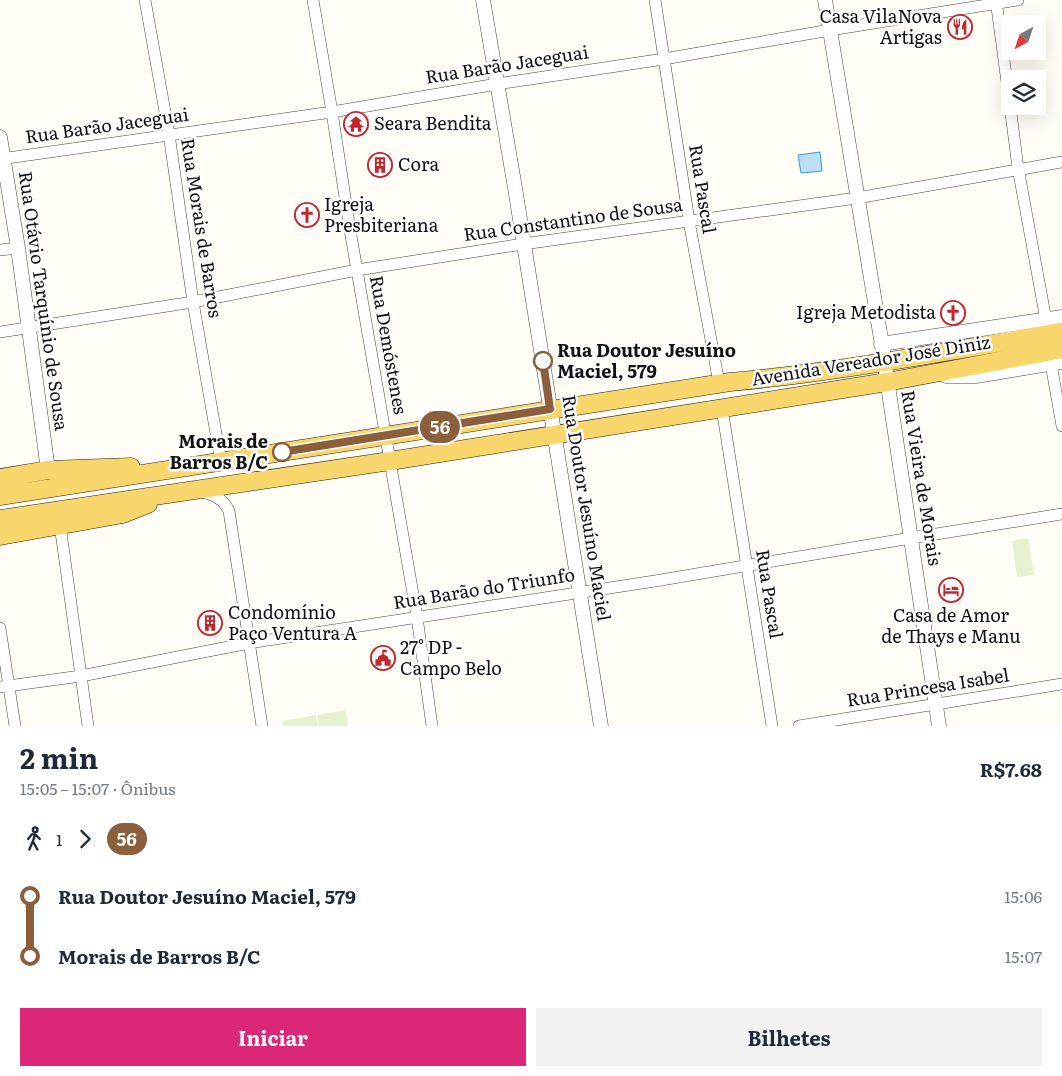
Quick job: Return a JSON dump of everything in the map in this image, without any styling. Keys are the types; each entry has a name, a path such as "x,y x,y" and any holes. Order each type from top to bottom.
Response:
{"main road":[{"name":"Avenida Vereador José Diniz","path":"0,496 550,409 884,362 1062,332"},
{"name":"Avenida Vereador José Diniz","path":"0,519 554,435 886,382 1062,350"},
{"path":"0,478 48,470 98,467 136,467 159,471"},
{"path":"0,536 123,514 184,492"}],"street":[{"name":"Rua Morais de Barros","path":"145,0 169,134 193,302 221,462"},
{"name":"Rua Demóstenes","path":"313,0 417,617 432,726"},
{"name":"Rua Doutor Jesuíno Maciel","path":"483,0 601,726"},
{"name":"Rua Pascal","path":"655,0 689,222 719,384"},
{"name":"Rua Vieira de Morais","path":"825,0 912,538 939,726"},
{"name":"Rua Barão Jaceguai","path":"2,159 332,112 497,84 664,59 996,2 1018,0"},
{"path":"996,2 1005,70"},
{"path":"1011,115 1018,168 1046,320"},
{"name":"Rua Otávio Tarquínio de Sousa","path":"0,137 2,159 18,248 48,470"},
{"name":"Rua Constantino de Sousa","path":"0,332 193,302 357,270 523,244 857,198 1018,168 1062,162"},
{"path":"0,250 18,248"},
{"name":"Avenida Vereador José Diniz","path":"881,344 1062,317"},
{"path":"1056,363 1062,426"},
{"name":"Avenida Vereador José Diniz","path":"930,374 976,376 1056,363"},
{"name":"Rua Pascal","path":"722,408 772,726"},
{"path":"184,492 215,495 226,504 229,511 262,726"},
{"name":"Rua Barão do Triunfo","path":"5,686 81,676 249,643 747,566 1062,514"},
{"path":"60,525 88,726"},
{"path":"0,628 5,686 14,726"},
{"name":"Rua Princesa Isabel","path":"799,726 1062,684"}],"green space":[{"path":"1028,538 1034,575 1017,577 1012,541"},
{"path":"346,710 348,726 319,726 317,715"},
{"path":"316,715 318,726 283,726 282,721"}],"water":[{"path":"820,152 822,171 801,173 798,155"}],"bus line":[{"name":"56","path":"282,452 550,409 543,361"}],"place":[{"name":"Casa VilaNova Artigas","path":"960,27"},
{"name":"Seara Bendita","path":"356,124"},
{"name":"Cora","path":"380,165"},
{"name":"Igreja Presbiteriana","path":"307,215"},
{"name":"Igreja Metodista","path":"953,313"},
{"name":"Rua Doutor Jesuíno Maciel, 579","path":"543,361"},
{"name":"Morais de Barros B/C","path":"282,452"},
{"name":"Casa de Amor de Thays e Manu","path":"951,590"},
{"name":"Condomínio Paço Ventura A","path":"210,623"},
{"name":"27° DP - Campo Belo","path":"383,658"}]}
